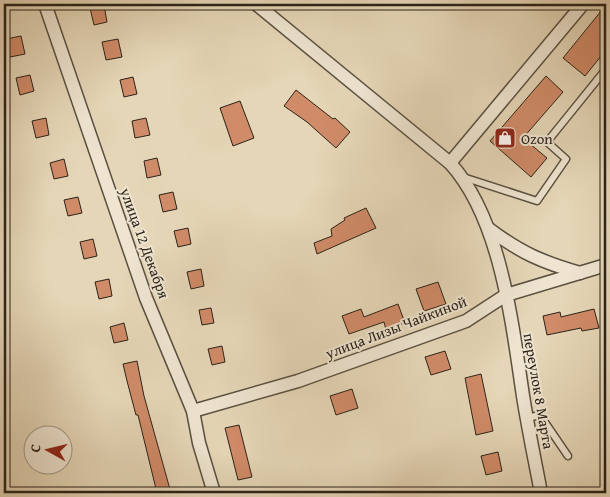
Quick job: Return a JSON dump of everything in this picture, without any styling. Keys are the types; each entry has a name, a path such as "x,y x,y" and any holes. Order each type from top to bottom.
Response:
{"street":[{"name":"улица 12 Декабря","path":"45,4 146,298 193,411 199,444 214,493"},
{"path":"256,4 450,163 463,177 489,229 513,247 543,263 580,273"},
{"path":"450,163 583,4"},
{"name":"переулок 8 Марта","path":"489,229 506,295 541,493"},
{"name":"улица Лизы Чайкиной","path":"193,411 298,381 466,321 506,295 606,265"}],"lane":[{"path":"463,177 537,201 566,159 547,142 606,69"},
{"path":"527,418 540,415 568,456"}],"building":[{"path":"104,5 107,22 94,25 90,8"},
{"path":"606,5 606,50 585,76 563,58"},
{"path":"21,36 25,54 10,57 6,39"},
{"path":"118,39 122,57 106,60 102,42"},
{"path":"30,75 34,91 20,95 16,78"},
{"path":"546,76 563,92 523,138 547,158 531,177 490,141"},
{"path":"133,77 137,94 124,97 120,80"},
{"path":"296,90 333,119 335,118 350,132 336,148 307,122 284,106"},
{"path":"240,101 254,138 233,146 220,108"},
{"path":"46,118 49,135 36,138 32,121"},
{"path":"146,118 150,135 135,138 132,121"},
{"path":"157,158 161,175 147,178 144,161"},
{"path":"64,159 68,176 54,179 50,163"},
{"path":"173,192 177,209 163,212 159,195"},
{"path":"78,197 82,213 68,216 64,200"},
{"path":"366,208 376,228 317,254 314,243 332,236 331,229 345,220 344,218"},
{"path":"188,228 191,244 178,247 174,231"},
{"path":"93,239 97,256 84,259 80,242"},
{"path":"201,269 204,286 191,289 187,272"},
{"path":"109,279 112,296 99,299 95,282"},
{"path":"438,282 446,304 424,311 416,289"},
{"path":"398,304 405,323 386,330 384,322 349,334 342,316 361,309 364,317"},
{"path":"211,308 214,323 202,325 199,310"},
{"path":"594,309 599,328 582,331 581,328 547,335 543,316 560,312 561,317"},
{"path":"124,323 128,340 114,343 110,327"},
{"path":"222,346 225,362 212,365 208,349"},
{"path":"445,351 451,369 431,375 425,357"},
{"path":"137,361 144,396 171,493 157,493 138,415 136,415 127,381 123,364"},
{"path":"481,374 493,431 476,435 465,378"},
{"path":"352,389 358,408 336,415 330,396"},
{"path":"239,425 252,477 238,480 225,428"},
{"path":"498,452 502,471 486,475 481,456"}],"place":[{"name":"Ozon","path":"505,138"}]}
